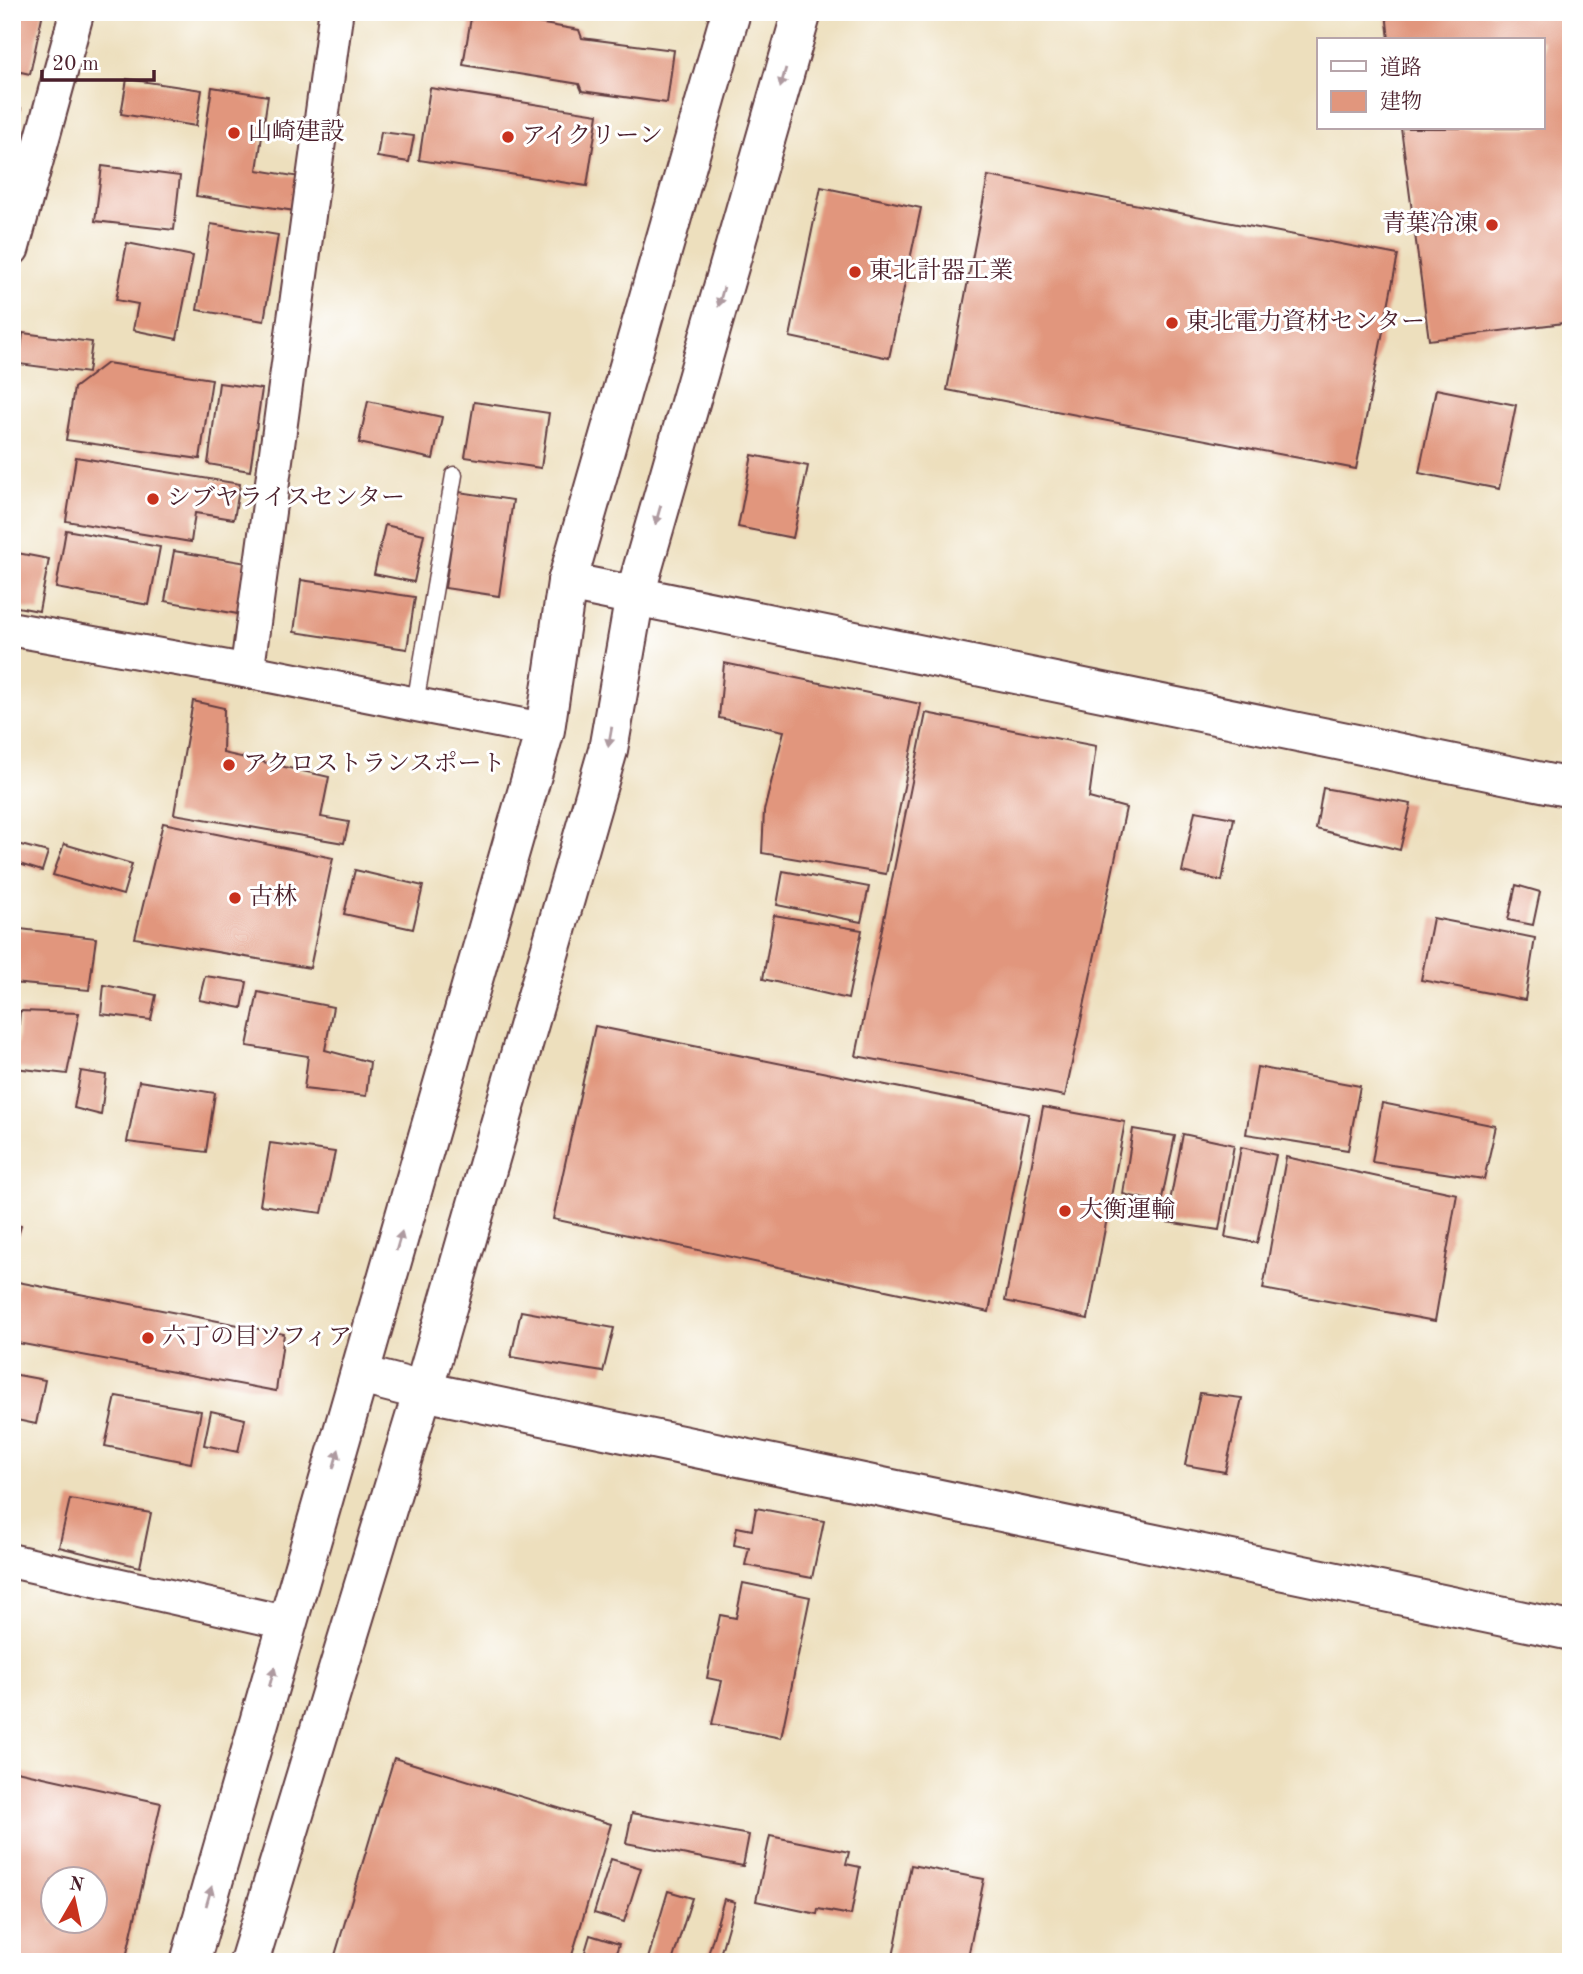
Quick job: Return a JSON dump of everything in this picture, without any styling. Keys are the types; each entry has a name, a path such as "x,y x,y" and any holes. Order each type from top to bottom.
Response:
{"street":[{"path":"12,249 77,12"},
{"path":"247,671 337,12"},
{"path":"190,1962 545,730 567,582 731,12"},
{"path":"249,1962 423,1391 608,750 635,595 802,12"},
{"path":"567,582 1571,788"},
{"path":"12,629 247,671 545,730"},
{"path":"360,1375 423,1391 1571,1631"},
{"path":"12,1561 288,1622"}],"lane":[{"path":"415,704 454,475"}],"building":[{"path":"12,12 43,12 30,74 12,70"},
{"path":"472,12 579,30 582,38 674,50 667,103 582,91 579,84 463,65"},
{"name":"青葉冷凍","path":"1386,12 1571,12 1571,322 1429,340 1401,130 1544,130 1544,38 1389,38"},
{"path":"127,79 202,90 196,126 121,114"},
{"name":"山崎建設","path":"212,87 268,96 257,170 300,177 295,211 196,196"},
{"name":"アイクリーン","path":"430,88 598,114 587,186 419,160"},
{"path":"12,106 21,108 14,150 12,149"},
{"path":"381,132 414,136 409,162 377,157"},
{"path":"102,166 180,176 174,230 95,221"},
{"name":"東北電力資材センター","path":"988,176 1398,255 1356,469 947,390"},
{"name":"東北計器工業","path":"821,187 921,208 889,358 790,337"},
{"path":"211,224 278,235 264,321 197,310"},
{"path":"127,243 193,256 177,339 133,330 138,304 116,300"},
{"path":"23,333 92,342 88,373 19,364"},
{"path":"107,363 212,379 200,459 66,440 74,388"},
{"path":"219,383 262,389 250,471 208,464"},
{"path":"1436,389 1516,405 1499,489 1419,473"},
{"path":"368,401 442,417 433,459 359,443"},
{"path":"474,402 549,413 541,468 465,457"},
{"path":"752,455 808,466 793,538 738,527"},
{"name":"シブヤライスセンター","path":"76,457 240,484 234,519 195,513 191,542 66,521"},
{"path":"459,492 513,500 499,596 445,588"},
{"path":"385,525 424,534 414,582 374,574"},
{"path":"66,530 160,547 149,605 56,588"},
{"path":"174,551 247,563 238,614 165,601"},
{"path":"12,552 49,559 39,611 12,606"},
{"path":"301,580 415,597 407,649 294,632"},
{"path":"724,663 921,704 886,874 762,853 764,811 784,731 719,718"},
{"name":"アクロストランスポート","path":"193,701 224,708 223,753 329,777 321,817 349,822 344,843 174,814"},
{"path":"926,713 1096,746 1089,798 1126,808 1065,1096 856,1056"},
{"path":"1323,788 1411,804 1400,850 1316,829"},
{"path":"1195,811 1234,818 1222,881 1182,872"},
{"name":"古林","path":"163,823 333,858 310,968 135,938"},
{"path":"17,844 48,852 42,871 13,862"},
{"path":"64,844 132,864 123,895 53,875"},
{"path":"355,870 423,886 413,929 344,914"},
{"path":"783,871 869,887 861,922 777,905"},
{"path":"1516,885 1540,892 1533,925 1508,920"},
{"path":"774,915 862,930 848,999 763,979"},
{"path":"1433,918 1535,938 1525,1000 1421,980"},
{"path":"12,928 96,938 89,990 12,983"},
{"path":"205,976 247,982 242,1008 199,1000"},
{"path":"104,985 156,995 151,1020 101,1014"},
{"path":"258,992 333,1007 325,1050 370,1062 366,1096 304,1089 308,1056 247,1046"},
{"path":"20,1011 79,1013 67,1074 15,1068"},
{"path":"595,1026 1029,1114 989,1312 553,1219"},
{"path":"1257,1067 1360,1086 1348,1150 1246,1134"},
{"path":"81,1071 106,1075 101,1115 74,1108"},
{"path":"139,1081 215,1093 206,1152 127,1142"},
{"path":"1382,1103 1496,1126 1484,1179 1372,1162"},
{"name":"大衡運輸","path":"1043,1107 1125,1122 1088,1319 1005,1301"},
{"path":"1133,1129 1175,1136 1161,1203 1123,1194"},
{"path":"1183,1134 1234,1145 1219,1230 1166,1222"},
{"path":"270,1143 335,1152 322,1213 260,1205"},
{"path":"1241,1147 1276,1155 1257,1243 1225,1237"},
{"path":"1286,1157 1457,1194 1435,1321 1263,1289"},
{"path":"12,1224 21,1226 13,1253 12,1253"},
{"name":"六丁の目ソフィア","path":"18,1282 284,1334 276,1391 12,1342 12,1313"},
{"path":"521,1311 614,1328 603,1372 511,1357"},
{"path":"12,1374 45,1380 36,1424 12,1419"},
{"path":"1200,1393 1242,1398 1225,1472 1185,1465"},
{"path":"116,1396 201,1411 191,1463 105,1446"},
{"path":"211,1411 245,1419 238,1452 204,1445"},
{"path":"70,1499 151,1513 140,1567 59,1547"},
{"path":"756,1508 824,1521 812,1578 745,1565 749,1548 734,1545 737,1527 752,1530"},
{"path":"743,1583 810,1597 781,1738 712,1724 722,1681 707,1678 720,1615 736,1618"},
{"path":"394,1758 611,1824 570,1962 333,1962"},
{"path":"12,1770 161,1803 125,1962 12,1962"},
{"path":"632,1813 749,1835 743,1866 626,1843"},
{"path":"770,1836 849,1852 846,1864 860,1867 851,1915 818,1909 817,1914 756,1901"},
{"path":"611,1859 641,1868 624,1922 594,1913"},
{"path":"911,1865 984,1879 967,1962 892,1962"},
{"path":"668,1891 692,1898 672,1962 647,1962"},
{"path":"724,1899 735,1902 718,1962 706,1962"},
{"path":"590,1935 619,1944 613,1962 582,1962"}],"place":[{"name":"山崎建設","path":"234,133"},
{"name":"アイクリーン","path":"508,137"},
{"name":"青葉冷凍","path":"1492,225"},
{"name":"東北計器工業","path":"855,272"},
{"name":"東北電力資材センター","path":"1172,323"},
{"name":"シブヤライスセンター","path":"153,499"},
{"name":"アクロストランスポート","path":"229,765"},
{"name":"古林","path":"235,898"},
{"name":"大衡運輸","path":"1065,1211"},
{"name":"六丁の目ソフィア","path":"148,1338"}]}
